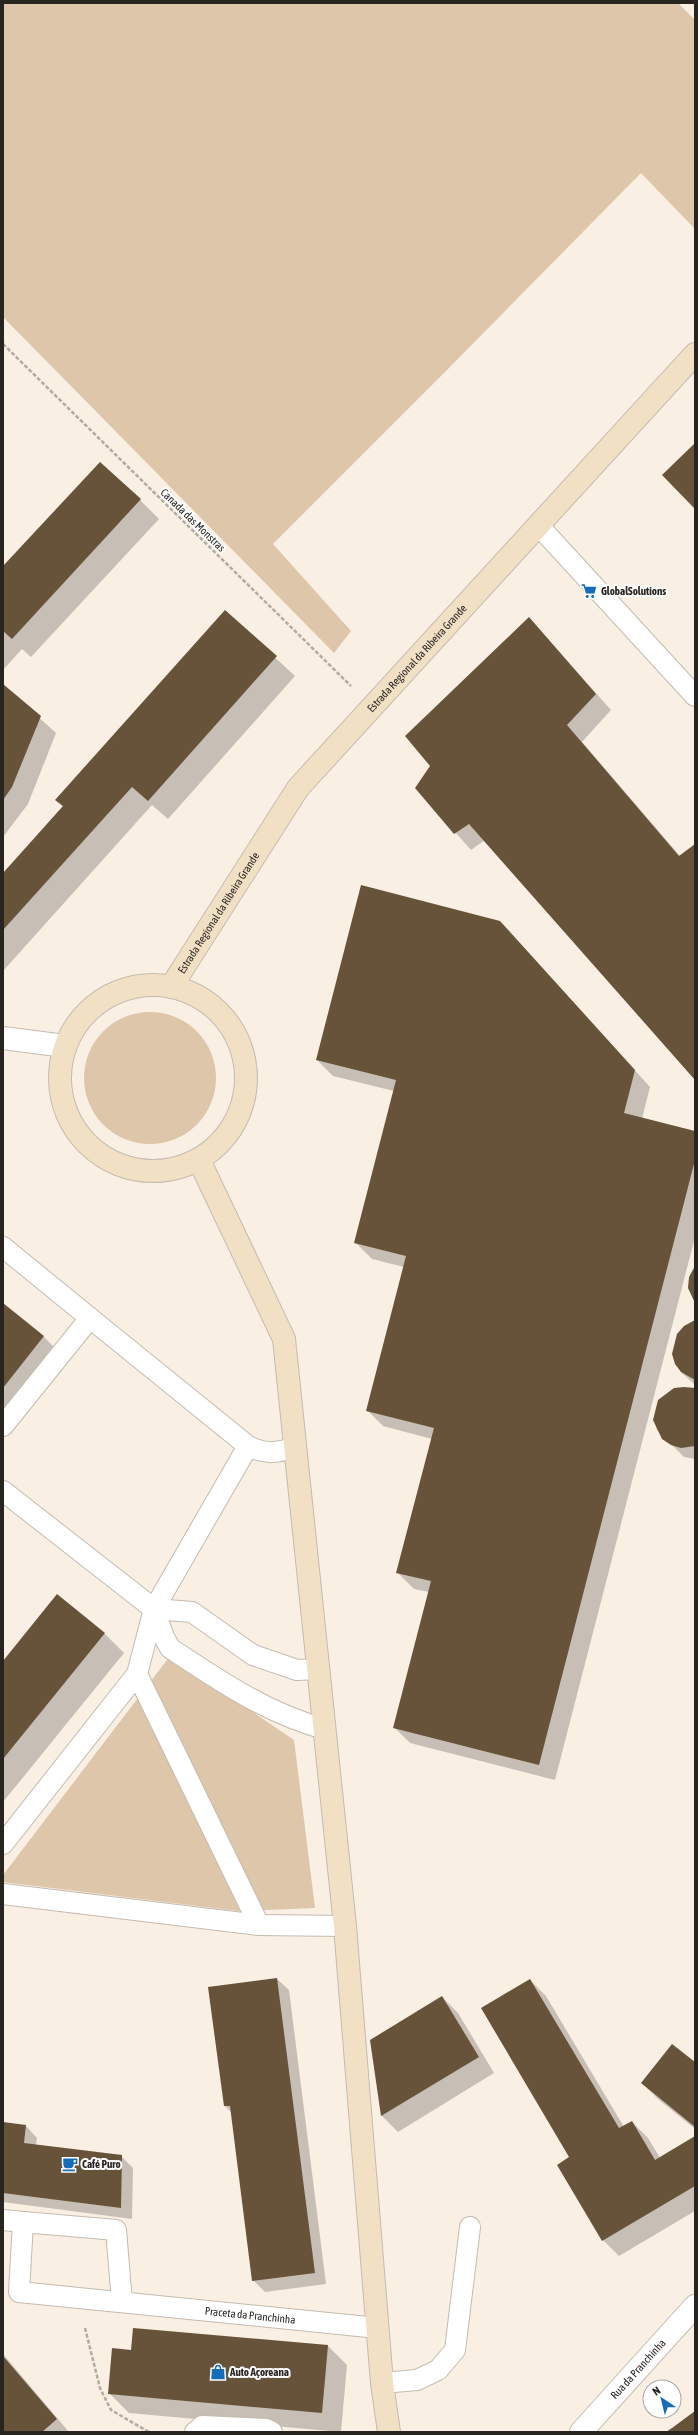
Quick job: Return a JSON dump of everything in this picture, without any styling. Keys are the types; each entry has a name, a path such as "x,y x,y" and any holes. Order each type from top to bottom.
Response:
{"main road":[{"name":"Estrada Regional da Ribeira Grande","path":"171,987 298,788 695,354"},
{"path":"139,986 171,987 187,991 215,1008 239,1041 246,1072 238,1117 224,1139 199,1160 155,1172 123,1167 94,1152 74,1130 62,1101 59,1078 65,1046 86,1013 112,994 139,986"},
{"path":"199,1160 284,1340 345,1926 382,2383 389,2432"}],"street":[{"path":"3,1038 65,1046"},
{"name":"Rua da Pranchinha","path":"581,2432 695,2306"}],"lane":[{"path":"538,525 695,696"},
{"path":"3,1247 248,1446 262,1452 274,1453 296,1447"},
{"path":"3,1426 90,1318"},
{"path":"3,1844 137,1674 154,1609 248,1446"},
{"path":"3,1491 154,1609 164,1637 170,1648 250,1699 304,1723 325,1728"},
{"path":"154,1609 192,1612 253,1655 297,1670 319,1669"},
{"path":"137,1674 259,1925"},
{"path":"3,1894 259,1925 345,1926"},
{"path":"3,2220 116,2230 122,2302"},
{"name":"Praceta da Pranchinha","path":"23,2222 19,2292 378,2328"},
{"path":"382,2383 417,2380 438,2370 455,2350 470,2227"},
{"path":"196,2432 202,2426 266,2429 272,2432"}],"path":[{"name":"Canada das Monstras","path":"3,344 372,707"},
{"path":"78,2298 100,2388 112,2410 148,2432"}],"shaded area":[{"path":"3,3 678,3 695,20 695,229 641,173 273,544 351,631 334,653 3,317"},
{"path":"150,1012 175,1017 192,1027 201,1036 211,1053 216,1078 211,1103 201,1120 192,1129 175,1139 150,1144 125,1139 108,1129 99,1120 89,1103 84,1078 89,1053 99,1036 108,1027 125,1017"},
{"path":"170,1656 294,1740 315,1908 238,1911 3,1882 3,1875"}],"building":[{"path":"695,443 695,509 662,475"},
{"path":"100,462 141,499 12,639 3,631 3,566"},
{"path":"225,610 277,656 148,801 132,787 3,930 3,873 63,806 55,800"},
{"path":"529,617 596,694 567,725 679,856 695,844 695,1080 469,824 454,834 415,788 430,766 405,736"},
{"path":"3,684 41,716 12,787 3,800"},
{"path":"361,885 500,921 635,1070 624,1113 695,1131 695,1160 539,1765 393,1728 431,1581 396,1573 434,1428 366,1411 406,1256 354,1243 396,1080 316,1060"},
{"path":"695,1266 695,1303 688,1288 689,1277"},
{"path":"3,1303 44,1336 3,1388"},
{"path":"695,1320 695,1380 681,1372 675,1364 672,1354 677,1334 684,1326"},
{"path":"674,1388 695,1388 695,1446 681,1448 671,1445 662,1439 653,1420 658,1400"},
{"path":"57,1594 105,1633 3,1759 3,1661"},
{"path":"277,1978 315,2273 252,2281 230,2106 224,2106 208,1987"},
{"path":"530,1979 619,2128 632,2121 655,2160 695,2136 695,2186 602,2241 557,2165 569,2157 481,2008"},
{"path":"442,1996 479,2057 381,2116 370,2040"},
{"path":"672,2044 695,2062 695,2127 641,2083"},
{"path":"3,2122 26,2125 24,2143 122,2155 121,2208 3,2193"},
{"name":"Auto Açoreana","path":"133,2328 328,2345 322,2413 108,2394 112,2348 131,2350"},
{"path":"3,2356 57,2419 42,2432 3,2432"},
{"path":"695,2411 695,2432 666,2432 672,2428"}],"place":[{"name":"GlobalSolutions","path":"589,591"},
{"name":"Café Puro","path":"70,2164"},
{"name":"Auto Açoreana","path":"218,2372"}]}
